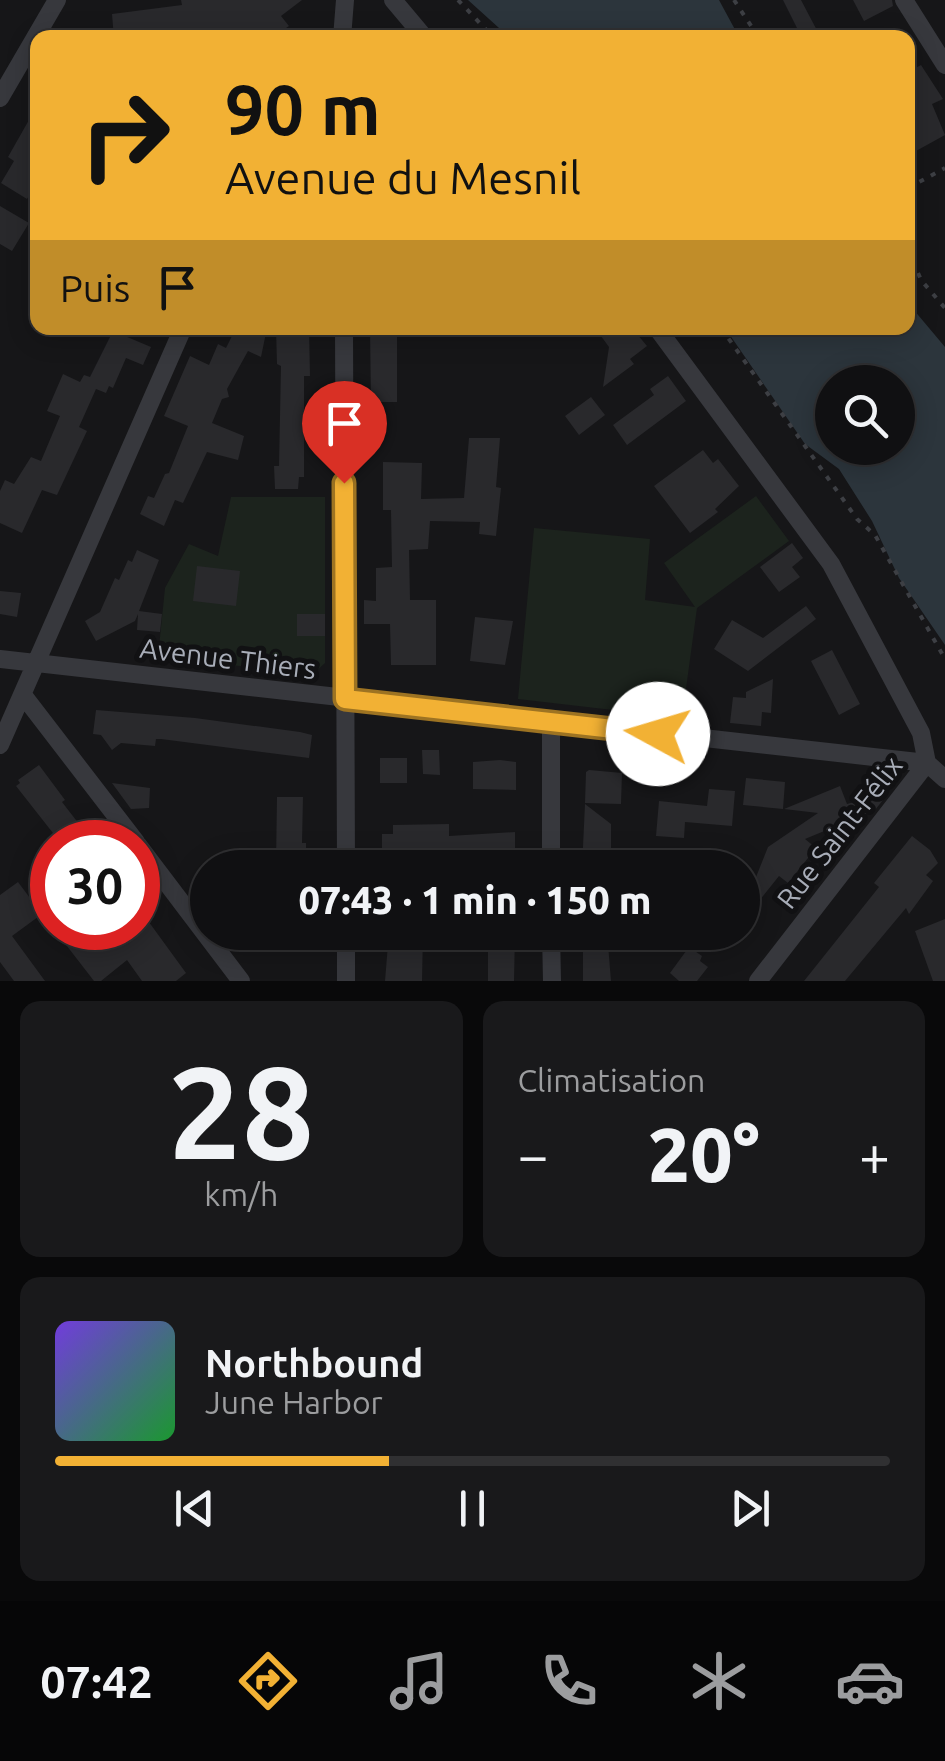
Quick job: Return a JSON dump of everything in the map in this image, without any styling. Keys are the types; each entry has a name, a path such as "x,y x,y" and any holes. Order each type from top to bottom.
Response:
{"street":[{"path":"40,30 57,0"},
{"path":"343,30 345,0"},
{"path":"393,0 418,30"},
{"path":"904,0 945,65"},
{"path":"0,98 30,46"},
{"path":"0,745 180,335"},
{"path":"344,335 346,850"},
{"path":"662,335 831,564 921,733 926,763 945,779"},
{"name":"Avenue Thiers","path":"0,659 926,763"},
{"path":"23,694 119,820"},
{"path":"551,723 551,850"},
{"name":"Rue Saint-Félix","path":"758,981 926,763"},
{"path":"160,874 241,981"},
{"path":"346,950 346,981"},
{"path":"552,950 552,981"}],"path":[{"path":"458,0 486,30"},
{"path":"734,0 754,30"},
{"path":"915,184 945,168"},
{"path":"915,266 921,280 945,308"},
{"path":"727,335 856,519 875,535 945,659"}],"shaded area":[{"path":"468,0 719,0 735,30 501,30"},
{"path":"915,311 945,347 945,645 899,578 872,521 834,465 915,465 915,365 815,365 815,451 805,444 730,335 915,335"},
{"path":"756,496 789,541 697,608 682,718 518,699 534,528 650,539 645,600 695,607 664,563"},
{"path":"231,497 325,497 325,663 313,674 158,657 165,588 189,544 218,556"}],"building":[{"path":"181,0 302,0 281,16 289,26 283,30 113,30 112,14 182,5"},
{"path":"783,0 801,0 817,30 798,30"},
{"path":"853,0 892,0 893,6 864,21"},
{"path":"921,65 943,99 932,104 945,135 916,151 915,149 915,68"},
{"path":"30,118 27,199 1,183 14,161 8,157"},
{"path":"0,206 29,223 12,251 0,244"},
{"path":"111,335 122,335 151,347 143,365 126,358 113,388 109,386 106,393 96,389 79,427 87,431 57,495 42,490 22,533 0,523 0,491 5,480 14,484 31,457 41,461 60,416 47,411 63,374 80,382 84,375 90,377"},
{"path":"232,335 266,335 261,357 248,351 227,389 229,397 222,399 212,423 244,436 238,460 207,452 183,503 175,500 164,526 140,514 148,496 154,498 169,473 188,426 164,416 190,356 209,365 218,344 226,348"},
{"path":"276,335 309,335 310,376 304,376 304,477 299,477 298,489 275,489 281,366 277,364"},
{"path":"370,335 397,335 397,402 371,402"},
{"path":"600,335 638,335 647,346 630,359 634,364 603,387 609,347"},
{"path":"668,376 686,401 627,445 613,425 654,395 650,389"},
{"path":"591,397 605,415 579,435 565,416"},
{"path":"469,438 500,438 496,487 501,488 496,536 479,534 480,522 430,521 428,549 409,550 410,600 436,600 436,665 391,665 390,624 364,624 364,600 376,601 376,568 392,567 391,510 383,510 383,462 422,463 421,499 464,498"},
{"path":"703,450 713,463 718,459 739,486 715,509 718,512 690,533 654,486"},
{"path":"792,543 803,558 792,567 800,577 779,592 760,567"},
{"path":"137,550 159,560 139,611 162,614 160,632 137,630 138,614 135,621 96,641 85,621 100,612 115,578 119,580"},
{"path":"197,566 240,571 236,606 193,601"},
{"path":"0,591 21,593 17,617 0,614"},
{"path":"806,606 816,619 748,671 714,649 732,620 763,638"},
{"path":"297,614 325,614 325,636 297,636"},
{"path":"475,617 513,621 505,665 470,661"},
{"path":"832,650 860,704 839,715 811,661"},
{"path":"773,679 771,713 762,712 761,726 730,723 733,697 746,698 746,692"},
{"path":"96,710 300,732 312,735 309,758 161,739 156,739 155,746 121,743 112,750 101,735 93,734"},
{"path":"422,750 439,750 440,775 423,774"},
{"path":"380,758 407,758 407,783 380,783"},
{"path":"473,762 516,762 516,790 473,789"},
{"path":"39,765 76,820 43,820 16,786 18,780"},
{"path":"589,770 622,773 621,804 585,803"},
{"path":"746,778 785,782 783,809 743,805"},
{"path":"112,783 150,788 149,808 131,809"},
{"path":"840,786 847,804 881,795 883,800 875,810 805,839 816,848 788,883 779,876 760,900 760,867 768,847 818,813 784,809"},
{"path":"709,789 735,791 732,826 685,822 684,838 656,836 659,801 707,806"},
{"path":"277,797 303,797 302,843 306,843 306,850 276,850"},
{"path":"585,804 611,824 611,849 646,850 583,850"},
{"path":"449,824 449,836 515,832 515,850 382,850 382,834 393,834 393,825"},
{"path":"912,836 930,850 938,863 926,875 933,881 909,914 906,908 845,981 804,981 879,887 874,883"},
{"path":"18,882 30,898 30,923 12,936 45,981 14,981 0,962 0,895"},
{"path":"945,919 945,981 933,981 915,931"},
{"path":"160,937 186,973 176,981 142,981 127,960 101,981 94,981 70,950 160,950"},
{"path":"388,950 423,950 422,981 385,981"},
{"path":"488,950 515,950 514,981 488,981"},
{"path":"583,950 608,950 611,981 583,981"},
{"path":"687,950 702,956 700,961 708,967 697,981 679,981 670,973"}],"route":[{"path":"344,483 345,699 658,734"}]}
